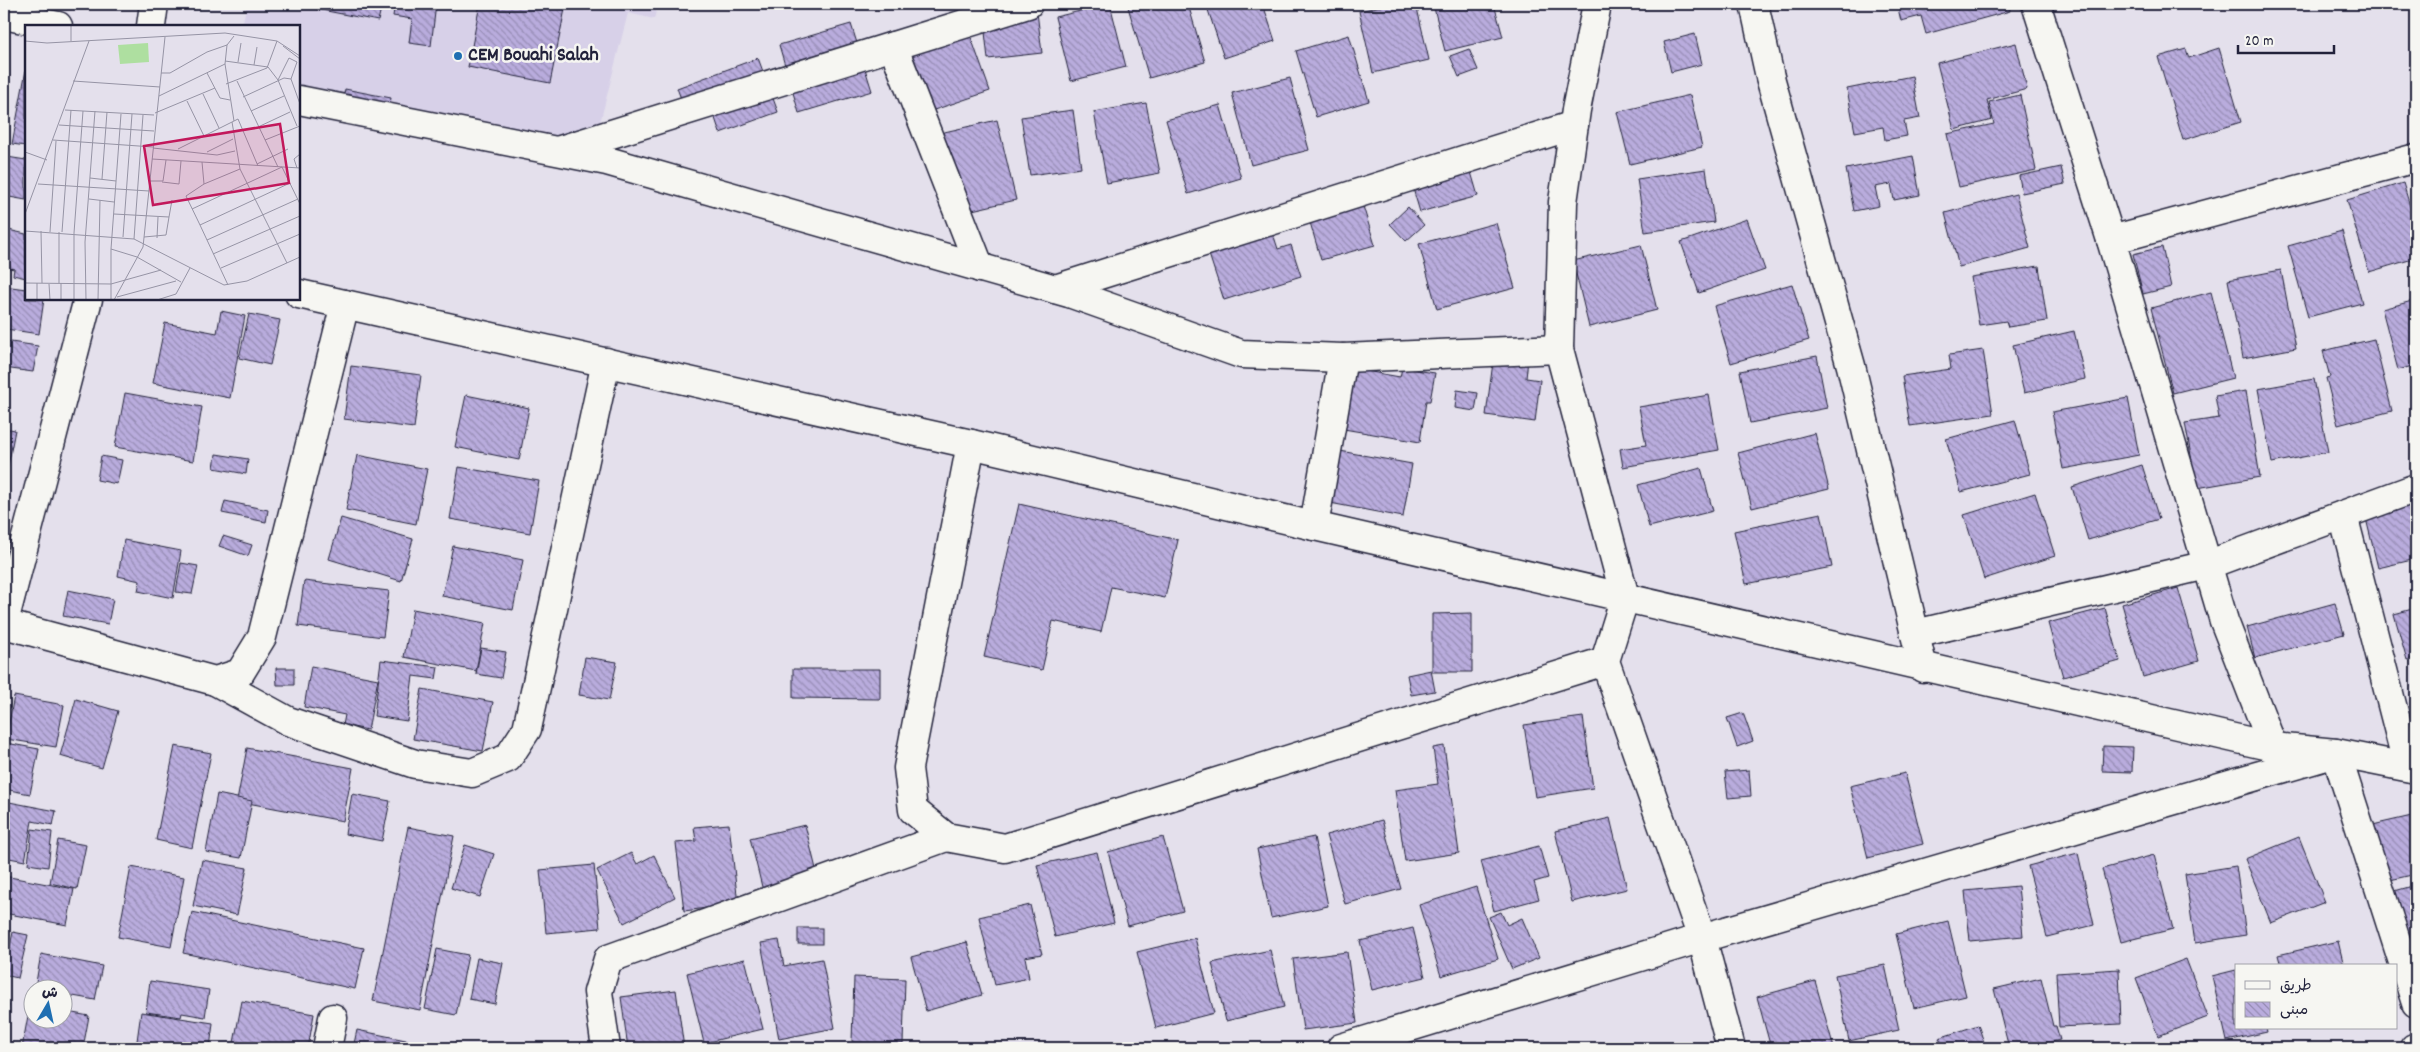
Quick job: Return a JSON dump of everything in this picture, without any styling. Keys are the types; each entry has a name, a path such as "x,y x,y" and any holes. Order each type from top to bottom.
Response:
{"street":[{"path":"152,25 154,4"},
{"path":"556,151 1028,4"},
{"path":"1597,4 1574,125 1563,202 1559,348 1624,597 1605,661 1702,938 1731,1048"},
{"path":"1754,4 1770,77 1851,366 1924,668"},
{"path":"2036,4 2111,240 2224,621 2273,747"},
{"path":"4,15 53,25"},
{"path":"893,46 980,268"},
{"path":"300,100 607,161 1055,289 1241,354 1344,358 1559,348"},
{"path":"1055,289 1574,125"},
{"path":"2111,240 2416,158"},
{"path":"300,294 971,444 1924,668 2273,747 2336,753 2412,768 2343,515"},
{"path":"88,300 4,623 215,682 288,721 415,764 472,773 508,758 527,729 606,362"},
{"path":"215,682 240,674 262,637 345,304"},
{"path":"1314,526 1344,358"},
{"path":"971,444 908,768 913,810 946,837 1005,848 1605,661"},
{"path":"1915,634 2207,565 2416,488"},
{"path":"1341,1048 1702,938 2336,753"},
{"path":"2336,753 2416,1003"},
{"path":"606,1048 598,992 608,959 946,837"},
{"path":"327,1048 333,1018"}],"shaded area":[{"name":"CEM Bouahi Salah","path":"247,4 658,4 654,19 628,13 593,150 300,86 300,25 242,25"}],"building":[{"path":"291,4 382,4 378,21"},
{"path":"395,4 436,4 431,46 409,43 412,19 393,16"},
{"path":"480,4 566,4 550,83 468,67"},
{"path":"1036,4 1042,53 988,59 982,5"},
{"path":"1110,4 1126,67 1071,81 1055,17"},
{"path":"1140,4 1188,4 1205,62 1149,78 1128,7"},
{"path":"1206,4 1263,4 1275,41 1224,58"},
{"path":"1391,4 1416,4 1429,60 1373,73 1359,11"},
{"path":"1433,4 1494,4 1503,37 1445,51"},
{"path":"1897,4 2009,4 2010,11 1926,34 1921,16 1901,21"},
{"path":"962,12 990,91 931,111 904,32"},
{"path":"851,24 872,91 799,113 779,45"},
{"path":"1695,34 1702,64 1671,72 1664,42"},
{"path":"1349,35 1369,101 1316,117 1296,51"},
{"path":"2016,43 2027,89 1987,100 1992,120 1954,130 1937,63"},
{"path":"2219,48 2241,122 2183,140 2158,57 2186,49 2189,58"},
{"path":"1469,49 1478,70 1459,77 1450,56"},
{"path":"758,58 778,112 720,133 714,115 690,123 677,88"},
{"path":"25,75 25,146 12,144"},
{"path":"1912,76 1920,118 1904,121 1907,136 1885,140 1883,127 1855,132 1847,89"},
{"path":"1290,78 1309,150 1251,165 1232,93"},
{"path":"345,89 391,98 386,125 339,116"},
{"path":"1690,95 1702,147 1630,164 1617,112"},
{"path":"2020,95 2036,170 1959,187 1947,134 1994,124 1989,102"},
{"path":"1146,103 1160,173 1107,183 1094,112"},
{"path":"1220,105 1241,178 1188,194 1166,120"},
{"path":"1073,110 1081,168 1030,175 1021,117"},
{"path":"997,120 1016,200 959,213 940,133"},
{"path":"1466,155 1478,196 1420,212 1408,172"},
{"path":"1913,156 1920,195 1894,200 1891,184 1875,187 1879,206 1854,211 1846,169"},
{"path":"7,157 25,160 25,200 4,196 4,176"},
{"path":"2061,167 2065,184 2022,193 2019,176"},
{"path":"1706,169 1714,222 1645,232 1637,179"},
{"path":"2403,183 2416,226 2416,258 2369,272 2347,200"},
{"path":"1358,190 1375,245 1321,260 1305,205"},
{"path":"2016,194 2030,248 1959,267 1945,213"},
{"path":"1408,207 1424,225 1406,241 1390,224"},
{"path":"1268,218 1278,249 1291,245 1301,276 1224,300 1204,239"},
{"path":"1747,219 1765,270 1699,293 1681,242"},
{"path":"1496,223 1515,288 1437,309 1419,244"},
{"path":"4,229 25,234 25,278 13,275 14,269 4,267"},
{"path":"2342,231 2362,303 2308,317 2288,246"},
{"path":"1641,245 1657,310 1589,327 1573,261"},
{"path":"2162,247 2171,287 2143,294 2133,254"},
{"path":"2039,266 2047,321 2008,327 2006,321 1979,325 1971,277"},
{"path":"2281,270 2296,348 2243,358 2228,280"},
{"path":"1792,284 1809,340 1731,363 1714,306"},
{"path":"4,286 25,289 25,300 44,300 39,334 6,329 4,341"},
{"path":"2211,292 2233,378 2173,393 2151,308"},
{"path":"2416,300 2416,365 2398,370 2382,309"},
{"path":"221,311 245,316 230,398 153,383 165,323 217,333"},
{"path":"249,314 280,320 270,365 239,358"},
{"path":"2074,331 2085,379 2024,393 2013,345"},
{"path":"2374,339 2392,411 2338,425 2326,378 2330,377 2323,351"},
{"path":"4,341 38,346 33,372 4,368"},
{"path":"1983,350 1993,414 1910,426 1902,376 1951,369 1949,355"},
{"path":"1494,355 1528,359 1526,378 1540,380 1535,422 1486,415"},
{"path":"1817,356 1827,408 1750,423 1740,371"},
{"path":"351,366 421,375 414,428 344,419"},
{"path":"1348,368 1400,377 1402,368 1435,373 1430,401 1426,401 1420,442 1338,428"},
{"path":"2314,379 2328,452 2272,463 2258,389"},
{"path":"1457,390 1478,393 1475,411 1455,408"},
{"path":"2246,391 2260,477 2197,488 2185,423 2219,418 2215,396"},
{"path":"125,393 202,407 193,461 115,447"},
{"path":"466,395 529,408 519,460 455,447"},
{"path":"1709,395 1719,450 1623,467 1620,449 1646,445 1639,407"},
{"path":"2128,398 2139,455 2063,469 2052,412"},
{"path":"2015,420 2030,474 1961,492 1946,439"},
{"path":"4,428 15,430 7,471 4,470"},
{"path":"1815,433 1829,489 1752,508 1738,453"},
{"path":"1340,451 1412,464 1403,517 1330,503"},
{"path":"216,454 248,459 246,474 214,468"},
{"path":"357,455 427,469 416,524 346,510"},
{"path":"101,456 122,460 117,484 97,480"},
{"path":"2142,465 2159,519 2088,540 2072,487"},
{"path":"459,467 539,481 530,533 450,519"},
{"path":"1701,468 1713,511 1649,527 1638,485"},
{"path":"2416,490 2416,559 2378,568 2362,502"},
{"path":"2035,493 2055,556 1984,579 1964,515"},
{"path":"225,501 268,510 266,522 222,513"},
{"path":"1019,504 1178,540 1165,598 1111,587 1101,632 1053,621 1042,670 984,657"},
{"path":"1821,513 1832,567 1746,584 1734,531"},
{"path":"341,518 413,539 401,581 329,559"},
{"path":"223,536 252,545 248,556 219,546"},
{"path":"124,540 181,551 173,598 138,591 140,581 118,576"},
{"path":"453,546 523,560 513,610 442,596"},
{"path":"181,563 198,566 192,594 176,592"},
{"path":"304,581 389,591 383,637 298,626"},
{"path":"2178,588 2199,661 2143,677 2122,604"},
{"path":"68,590 113,599 108,624 63,616"},
{"path":"2335,603 2344,634 2255,658 2247,627"},
{"path":"2105,608 2120,661 2063,677 2048,623"},
{"path":"2416,608 2416,657 2407,660 2394,614"},
{"path":"413,609 485,623 476,671 404,657"},
{"path":"1472,613 1472,672 1432,672 1432,614"},
{"path":"481,648 506,652 501,678 476,674"},
{"path":"585,657 617,662 609,700 579,695"},
{"path":"381,660 438,667 436,679 413,676 407,721 374,716"},
{"path":"311,666 378,679 368,730 343,725 345,715 304,707"},
{"path":"276,668 294,668 294,685 277,685"},
{"path":"793,669 880,669 880,699 793,698"},
{"path":"1431,670 1435,691 1411,695 1407,675"},
{"path":"422,689 493,702 483,751 413,739"},
{"path":"14,696 64,705 56,747 6,739"},
{"path":"76,699 118,711 102,768 60,756"},
{"path":"1743,713 1753,741 1737,747 1727,718"},
{"path":"1583,717 1593,788 1535,797 1524,725"},
{"path":"6,743 39,749 30,794 4,789"},
{"path":"175,746 211,753 192,848 156,840"},
{"path":"1444,746 1459,853 1405,861 1395,790 1438,784 1433,748"},
{"path":"2103,746 2133,747 2132,772 2102,771"},
{"path":"247,748 353,768 343,821 237,801"},
{"path":"1749,770 1751,796 1728,798 1725,772"},
{"path":"1905,773 1923,844 1868,858 1850,786"},
{"path":"217,794 252,801 241,858 206,852"},
{"path":"352,794 390,801 382,841 345,834"},
{"path":"4,801 56,811 53,825 32,821 25,861 4,857"},
{"path":"2416,815 2416,874 2377,883 2364,827"},
{"path":"1610,818 1627,889 1572,902 1555,831"},
{"path":"1382,820 1401,889 1345,904 1326,835"},
{"path":"729,824 738,904 684,911 676,843 696,841 694,827"},
{"path":"805,825 818,877 763,891 750,838"},
{"path":"408,827 454,836 420,1010 373,1001"},
{"path":"32,829 52,832 48,867 28,864"},
{"path":"1163,837 1183,911 1128,926 1108,852"},
{"path":"1314,837 1328,906 1271,918 1257,849"},
{"path":"2299,837 2325,902 2271,923 2245,859"},
{"path":"58,840 86,845 77,889 50,883"},
{"path":"465,845 494,854 480,897 451,888"},
{"path":"1539,846 1548,878 1534,882 1539,899 1494,911 1481,861"},
{"path":"1097,852 1114,923 1055,937 1037,865"},
{"path":"631,853 637,864 654,855 675,897 624,923 597,870"},
{"path":"2078,853 2094,925 2047,937 2028,866"},
{"path":"2154,855 2173,929 2121,942 2102,869"},
{"path":"202,860 247,868 237,915 193,906"},
{"path":"594,865 600,928 546,933 540,870"},
{"path":"2236,866 2246,935 2195,943 2185,874"},
{"path":"131,867 184,877 171,947 118,937"},
{"path":"4,876 74,889 67,925 4,913"},
{"path":"2416,885 2416,938 2398,944 2384,894"},
{"path":"2018,886 2023,936 1970,941 1965,891"},
{"path":"1476,887 1498,959 1441,976 1419,905"},
{"path":"1030,905 1042,954 1025,957 1029,978 995,985 979,917"},
{"path":"192,912 364,948 355,989 183,953"},
{"path":"1501,912 1507,925 1522,918 1539,958 1512,969 1489,917"},
{"path":"1948,921 1966,996 1914,1008 1896,934"},
{"path":"798,928 822,928 822,944 798,944"},
{"path":"1413,928 1425,977 1372,990 1360,941"},
{"path":"13,932 28,935 18,978 4,975"},
{"path":"1195,938 1214,1013 1156,1028 1137,952"},
{"path":"779,940 784,966 822,959 835,1028 779,1039 761,943"},
{"path":"2338,941 2344,964 2280,964 2278,955"},
{"path":"967,942 982,995 926,1011 911,957"},
{"path":"437,949 468,955 456,1015 425,1009"},
{"path":"1270,950 1284,1007 1226,1021 1212,963"},
{"path":"1347,952 1357,1023 1303,1030 1293,959"},
{"path":"41,954 102,966 95,1000 72,996 72,980 36,980"},
{"path":"477,958 503,963 495,1004 469,999"},
{"path":"745,959 763,1029 704,1043 687,973"},
{"path":"2186,959 2208,1017 2158,1036 2136,978"},
{"path":"1885,965 1899,1030 1849,1041 1835,975"},
{"path":"2119,969 2121,1024 2059,1027 2056,973"},
{"path":"2235,970 2235,1030 2266,1030 2267,1032 2227,1041 2212,976"},
{"path":"854,977 905,979 903,1044 852,1042"},
{"path":"2041,978 2053,1026 2056,1026 2060,1040 2026,1048 2009,1048 1994,989"},
{"path":"150,981 209,990 205,1017 182,1013 181,1017 146,1012"},
{"path":"1815,981 1834,1048 1771,1048 1757,997"},
{"path":"676,990 684,1048 628,1048 621,997"},
{"path":"242,1001 314,1014 308,1048 233,1048"},
{"path":"4,1004 9,1005 4,1029"},
{"path":"141,1012 213,1023 210,1048 136,1048"},
{"path":"72,1013 89,1016 83,1048 22,1048 25,1030 72,1030"},
{"path":"1978,1025 1986,1048 1943,1048 1939,1038"},
{"path":"357,1030 430,1045 429,1048 353,1048"},
{"path":"1672,1044 1672,1048 1620,1048"}],"place":[{"name":"CEM Bouahi Salah","path":"458,56"}]}
